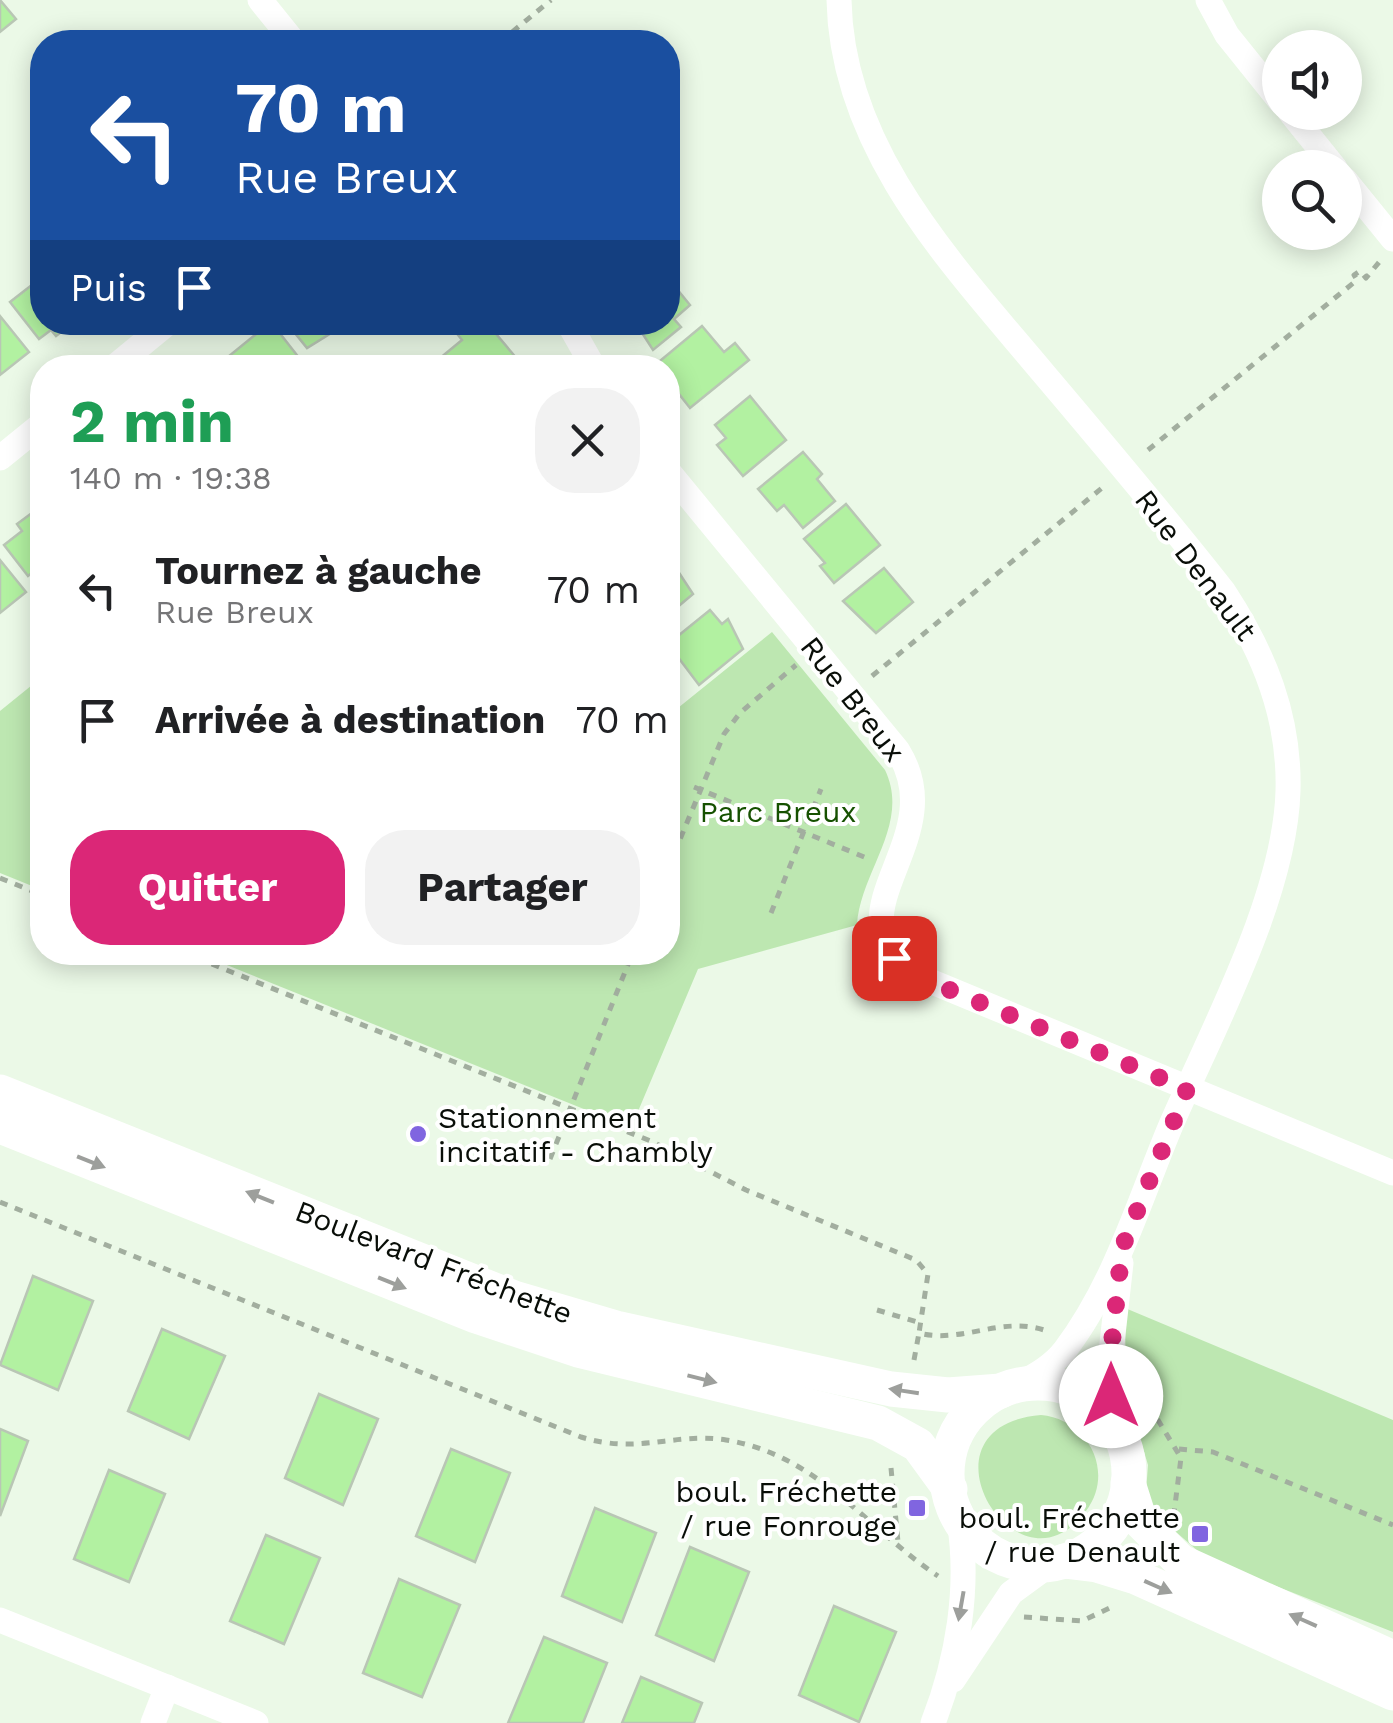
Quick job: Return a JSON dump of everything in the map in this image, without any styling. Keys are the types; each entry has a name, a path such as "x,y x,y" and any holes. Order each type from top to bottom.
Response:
{"main road":[{"name":"Boulevard Fréchette","path":"0,1092 542,1307 891,1390 948,1395 1009,1388"},
{"name":"Boulevard Fréchette","path":"0,1126 476,1316 578,1350 878,1423 918,1446 954,1504"},
{"path":"1058,1562 1105,1536 1124,1504 1128,1459 1120,1433 1097,1404 1068,1388 1009,1388 975,1410 956,1436 948,1469 954,1504 993,1553 1022,1563 1097,1564 1136,1577 1393,1693"},
{"path":"1128,1483 1140,1521 1182,1562 1393,1658"}],"street":[{"path":"260,0 284,30"},
{"name":"Rue Denault","path":"839,0 849,74 888,172 933,239 1224,592 1254,641 1273,686 1288,754 1288,793 1277,865 1122,1248 1064,1351 1045,1370 1009,1388"},
{"path":"1208,0 1226,36 1262,79"},
{"path":"1304,130 1321,150"},
{"path":"1362,207 1388,249"},
{"path":"129,355 153,335"},
{"path":"0,458 30,434"},
{"name":"Rue Breux","path":"680,486 898,751 910,773 914,799 910,832 880,911 881,936 894,958 926,980 1393,1173"},
{"name":"Rue Denault","path":"1120,1433 1109,1370 1122,1248"},
{"path":"933,1723 945,1692 964,1589 954,1504"},
{"path":"945,1692 1011,1593 1058,1562"},
{"path":"0,1620 256,1723"},
{"path":"153,1723 167,1687"}],"path":[{"path":"515,30 551,0"},
{"path":"1148,450 1357,280 1354,275 1360,271 1366,278 1388,249"},
{"path":"867,680 1102,488"},
{"path":"680,835 697,788 730,724 798,664"},
{"path":"697,788 876,862"},
{"path":"771,913 821,789"},
{"path":"0,878 30,890"},
{"path":"214,965 653,1142 761,1197 916,1260 928,1274 919,1333 932,1336 1013,1323 1049,1332"},
{"path":"550,1159 629,965"},
{"path":"0,1202 594,1441 638,1447 724,1440 781,1457 822,1480 950,1584"},
{"path":"877,1310 920,1322"},
{"path":"1138,1384 1179,1448 1179,1494 1170,1522"},
{"path":"1179,1448 1213,1452 1393,1524"},
{"path":"891,1463 899,1545"},
{"path":"1018,1614 1035,1620 1082,1621 1124,1598"}],"green space":[{"name":"Parc Breux","path":"772,632 885,770 892,810 857,925 698,969 631,1128 227,965 680,965 680,706"},
{"path":"30,687 30,885 0,873 0,711"},
{"path":"1125,1308 1393,1420 1393,1632 1207,1559 1145,1505 1148,1465 1126,1391"},
{"path":"1041,1415 1072,1426 1083,1437 1097,1464 1098,1480 1086,1511 1059,1534 1032,1537 1007,1525 988,1502 979,1475 982,1448 1002,1426"}],"building":[{"path":"0,0 16,19 0,32"},
{"path":"30,286 30,328 10,302"},
{"path":"680,293 690,305 680,314"},
{"path":"0,316 29,352 0,375"},
{"path":"702,326 724,352 735,343 749,360 690,408 680,395 680,355 667,355"},
{"path":"255,335 281,335 297,355 230,355"},
{"path":"296,335 328,335 307,348"},
{"path":"458,335 497,335 514,355 444,355 462,340"},
{"path":"643,335 671,335 653,350"},
{"path":"750,396 786,440 743,476 717,445 726,438 715,425"},
{"path":"803,452 822,474 817,479 835,501 803,528 784,505 777,511 758,489"},
{"path":"846,504 880,545 834,583 820,566 825,563 804,539"},
{"path":"30,514 28,576 4,545 22,531 17,524"},
{"path":"0,560 26,592 0,613"},
{"path":"884,568 913,602 876,633 843,601"},
{"path":"680,574 693,594 680,605"},
{"path":"710,610 722,624 728,619 743,649 699,685 680,660 680,634"},
{"path":"33,1276 93,1301 58,1390 0,1365"},
{"path":"162,1329 225,1356 189,1439 128,1411"},
{"path":"319,1394 378,1419 343,1505 285,1478"},
{"path":"0,1429 28,1441 0,1516"},
{"path":"451,1449 510,1473 475,1562 416,1536"},
{"path":"109,1470 165,1494 129,1582 74,1559"},
{"path":"595,1508 656,1533 622,1622 562,1596"},
{"path":"266,1535 320,1558 284,1644 230,1621"},
{"path":"690,1547 749,1572 714,1661 656,1635"},
{"path":"399,1579 460,1605 422,1697 363,1673"},
{"path":"834,1606 896,1632 859,1722 799,1695"},
{"path":"544,1637 607,1663 583,1723 508,1723"},
{"path":"641,1677 702,1703 694,1723 622,1723"}],"place":[{"name":"Stationnement incitatif - Chambly","path":"418,1134"},
{"name":"boul. Fréchette / rue Fonrouge","path":"917,1508"},
{"name":"boul. Fréchette / rue Denault","path":"1200,1534"}],"route":[{"path":"894,958 926,980 1187,1089 1122,1248 1109,1370 1111,1396"}]}
